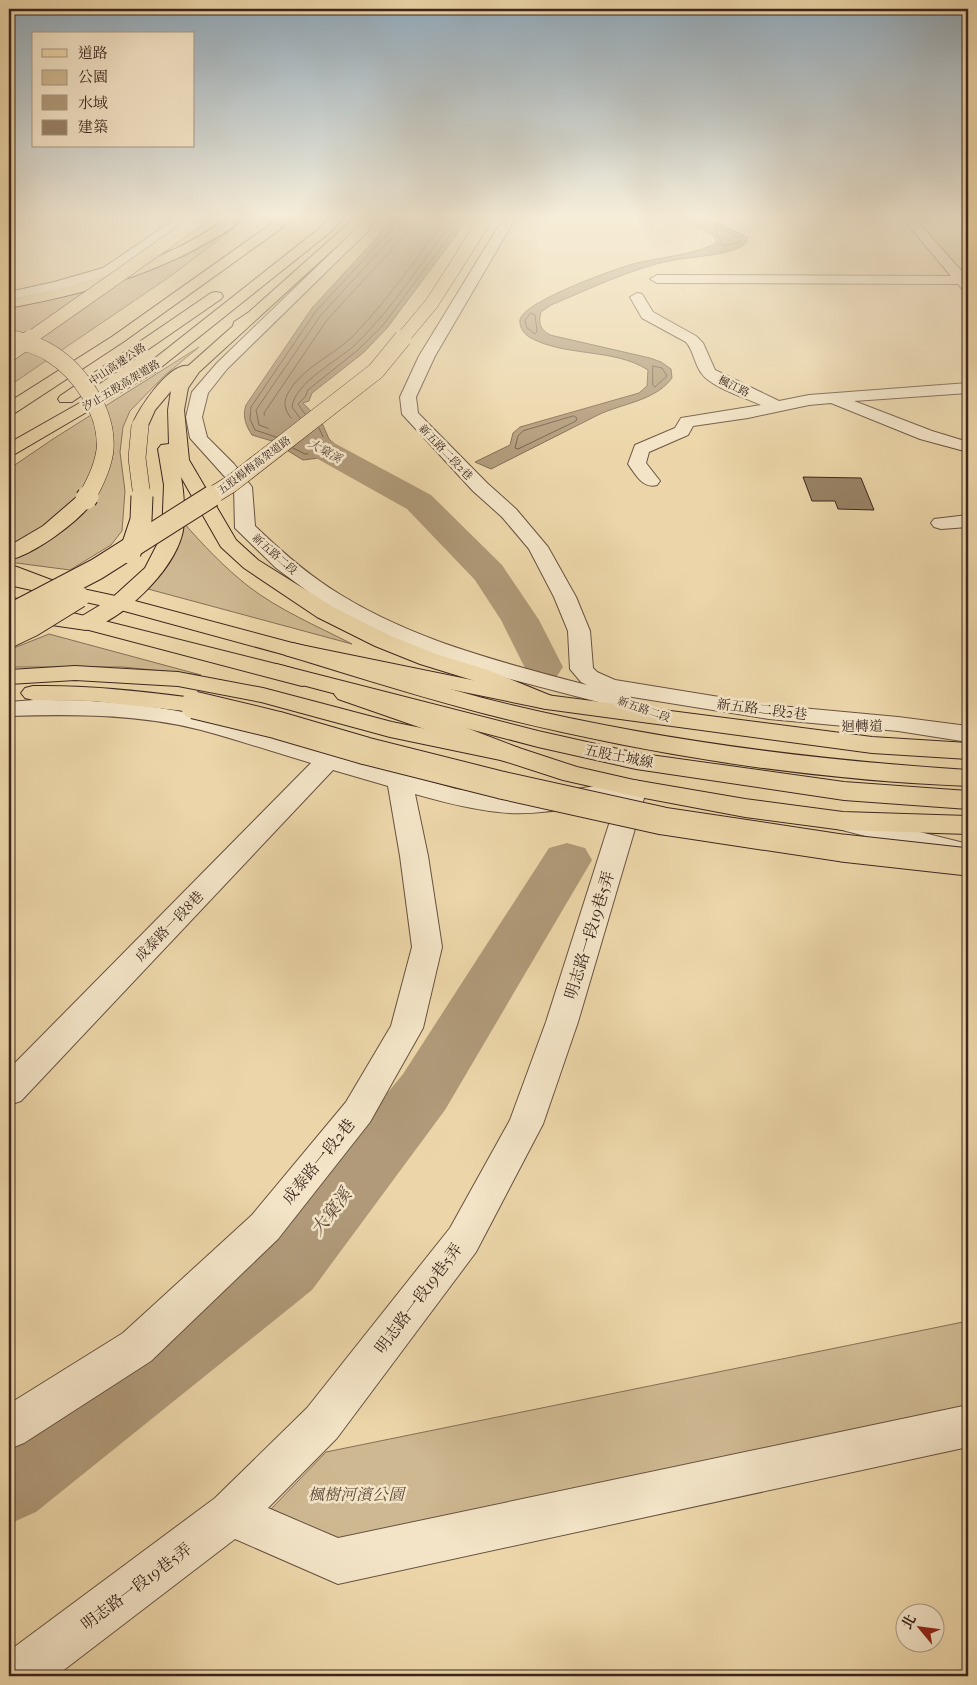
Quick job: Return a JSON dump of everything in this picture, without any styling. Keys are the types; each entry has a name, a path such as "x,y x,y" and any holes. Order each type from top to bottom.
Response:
{"main road":[{"path":"9,303 60,293"},
{"path":"9,353 97,293"},
{"name":"中山高速公路","path":"9,409 118,339 179,293"},
{"name":"中山高速公路","path":"9,438 221,293"},
{"name":"汐止五股高架道路","path":"9,450 150,369 246,293"},
{"path":"9,614 86,623 120,604 154,571 172,535 173,485 164,426 174,398 194,369 278,293"},
{"name":"五股楊梅高架道路","path":"9,614 97,569 231,484 376,370 439,293"},
{"path":"9,637 32,626 92,589 131,552 141,520 142,487 137,458 142,416 170,384 218,340 254,315"},
{"path":"9,338 49,353 77,377 91,395 100,416 105,447 96,481 86,499 58,524 26,546 9,554"},
{"path":"180,388 176,410 180,460 228,543 250,564 325,612 383,641 428,659 480,675 546,702"},
{"path":"9,570 63,590"},
{"name":"新五路二段","path":"9,580 63,590 294,650 546,702 872,745 968,751"},
{"path":"9,603 276,671 442,727 510,754 572,774 634,788 745,808 842,822 968,825"},
{"name":"五股土城線","path":"294,650 499,719 636,761 844,791 968,800"},
{"name":"五股土城線","path":"276,671 499,719 588,730 756,759 910,775 968,778"},
{"path":"9,677 75,673 178,679 263,695 390,728 510,754"},
{"path":"9,694 66,692 132,696 194,706 277,725 366,751 501,785 663,821 842,848 968,862"}],"street":[{"path":"9,296 25,293"},
{"name":"新五路二段","path":"297,293 222,366 200,392 194,417 199,438 228,468 243,487 245,528 283,564 334,600 408,638 491,667 629,703 680,721"},
{"name":"新五路二段2巷","path":"465,293 427,356 408,397 410,414 480,487 509,512 538,547 565,597 579,631 580,661 582,669 589,677 609,686 769,712 898,724"},
{"name":"楓江路","path":"637,297 648,315 691,339 698,346 703,364 709,373 778,407"},
{"name":"楓江路","path":"651,481 638,464 641,449 682,431 687,422 809,400 835,400 883,394 968,388"},
{"name":"楓江路","path":"835,400 926,435 968,447"},
{"path":"940,523 968,521"},
{"path":"9,709 88,708 169,716 206,724 455,797 500,804 545,803 634,788"},
{"name":"迴轉道","path":"755,730 813,726 879,728 925,719 968,721"},
{"path":"898,724 968,734"},
{"name":"成泰路一段8巷","path":"9,1091 328,760"},
{"name":"成泰路一段2巷","path":"9,1428 138,1347 265,1227 358,1112 407,1028 427,947 414,856 400,782"},
{"name":"明志路一段19巷5弄","path":"13,1676 32,1664 231,1514 322,1423 463,1240 526,1124 562,1022 634,788"},
{"path":"842,822 968,842"},
{"path":"842,822 968,853"},
{"path":"231,1514 338,1561 968,1426"}],"green space":[{"path":"72,293 146,293 9,386 9,308"},
{"path":"199,347 164,376 130,411 123,427 120,452 125,491 122,531 111,545 70,570 9,562 9,469"},
{"path":"183,522 222,563 260,595 298,617 352,644 148,589 162,573"},
{"path":"49,634 201,675 123,667 9,667 9,650"},
{"name":"楓樹河濱公園","path":"968,1321 968,1414 338,1545 270,1510 326,1452"}],"water":[{"path":"326,293 413,293 387,328 363,353 312,393 309,401 303,403 322,423 329,439 339,448 334,456 303,460 272,441 252,435 245,421 244,413 246,405 312,308"},
{"path":"559,293 580,293 551,305 541,312 540,320 544,331 550,335 661,362 671,369 672,378 665,386 648,397 598,415 491,469 475,462 510,445 513,433 520,427 639,393 647,386 648,370 635,363 605,355 559,348 545,344 527,335 521,328 520,320 536,304"}],"building":[{"path":"803,477 861,478 874,510 838,509 835,501 812,501"}],"waterway":[{"name":"大窠溪","path":"276,421 286,429 419,502 489,573 520,620 543,667"},
{"name":"大窠溪","path":"9,1485 288,1267 424,1092 567,860"}]}
